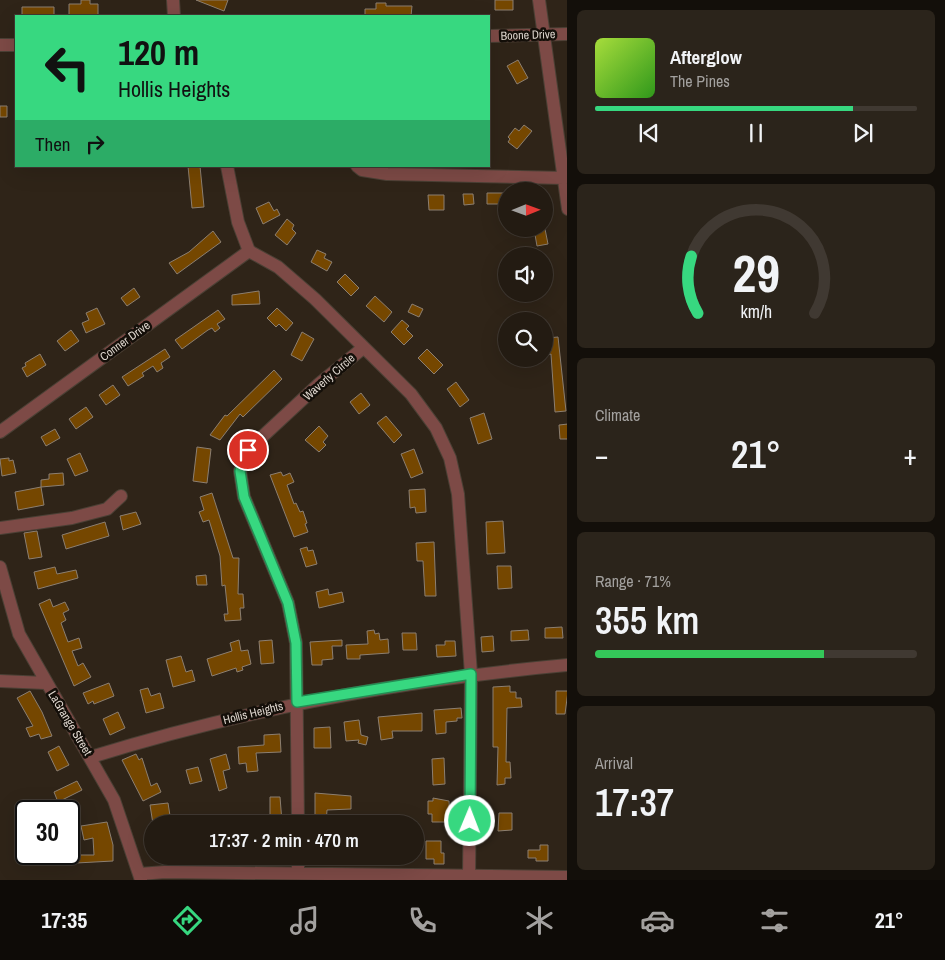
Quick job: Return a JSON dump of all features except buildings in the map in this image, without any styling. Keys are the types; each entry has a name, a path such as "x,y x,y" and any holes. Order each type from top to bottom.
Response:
{"street":[{"path":"173,0 174,15"},
{"path":"540,0 567,201"},
{"name":"Boone Drive","path":"490,36 567,34"},
{"path":"0,45 15,45"},
{"path":"227,167 238,222 249,251 278,267 315,299 363,348"},
{"path":"358,167 362,170 387,174 564,178"},
{"name":"Conner Drive","path":"0,432 249,251"},
{"name":"Waverly Circle","path":"298,815 296,643 288,603 244,497 240,471 248,450 319,384 363,348 411,394 436,428 450,458 458,494 471,674 469,878"},
{"path":"0,528 72,518 107,509 121,496"},
{"name":"LaGrange Street","path":"0,567 19,634 45,683 91,757 117,807 141,877"},
{"name":"Hollis Heights","path":"91,757 154,737 297,702 471,674 567,665"},
{"path":"0,681 45,683"},
{"path":"141,877 165,872 298,877 567,877"}],"route":[{"path":"248,450 240,471 244,497 288,603 296,643 297,702 471,674 470,821"}]}
